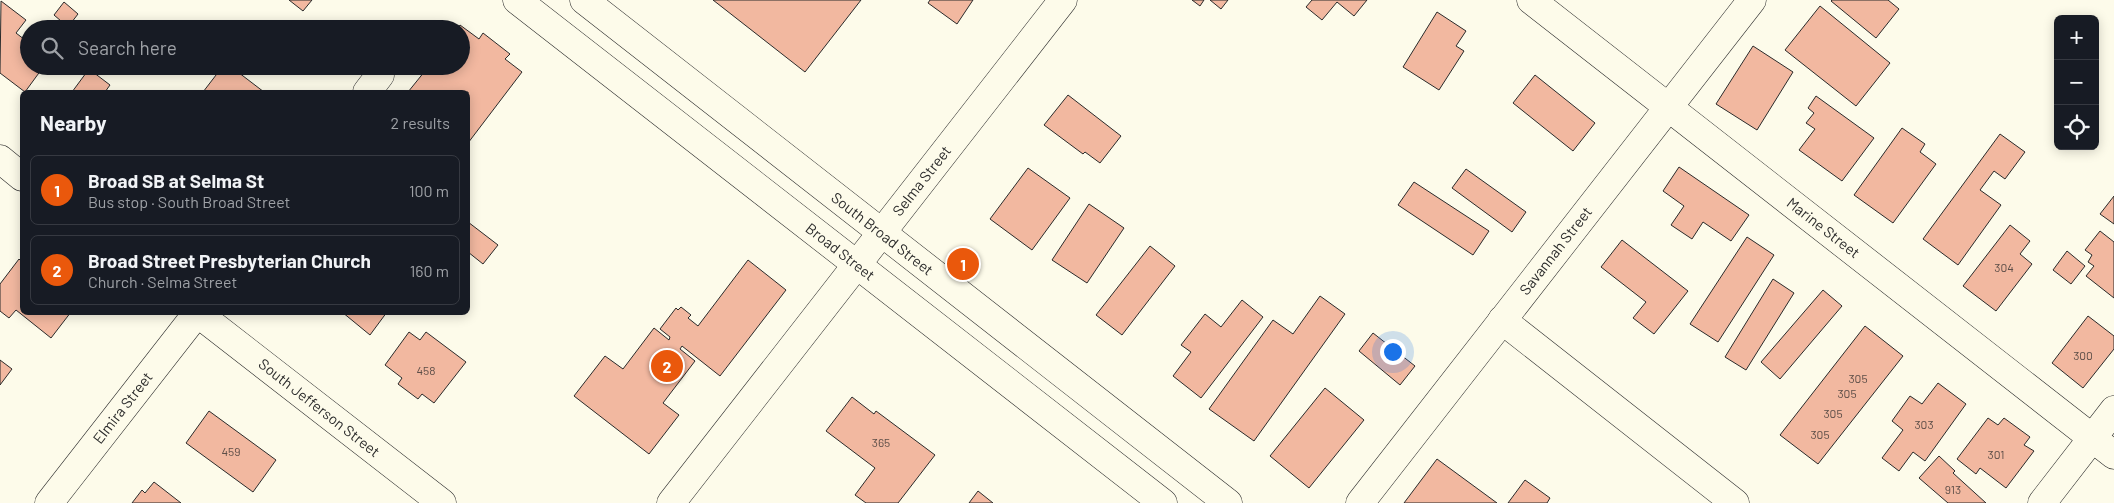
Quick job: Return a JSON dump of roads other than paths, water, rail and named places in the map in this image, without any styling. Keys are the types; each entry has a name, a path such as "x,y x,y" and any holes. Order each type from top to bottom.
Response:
{"street":[{"name":"Broad Street","path":"517,0 1163,503"},
{"name":"South Broad Street","path":"584,0 1228,503"},
{"name":"Selma Street","path":"671,503 1063,0"},
{"name":"Marine Street","path":"1531,0 2114,455"},
{"name":"Savannah Street","path":"1360,503 1752,0"},
{"path":"0,159 20,175"},
{"name":"Elmira Street","path":"49,503 195,315"},
{"name":"South Jefferson Street","path":"200,315 442,503"},
{"path":"1502,320 1735,503"},
{"path":"2042,503 2114,410"}],"place":[{"name":"Broad SB at Selma St","path":"963,264"},
{"name":"Broad Street Presbyterian Church","path":"667,366"}]}
